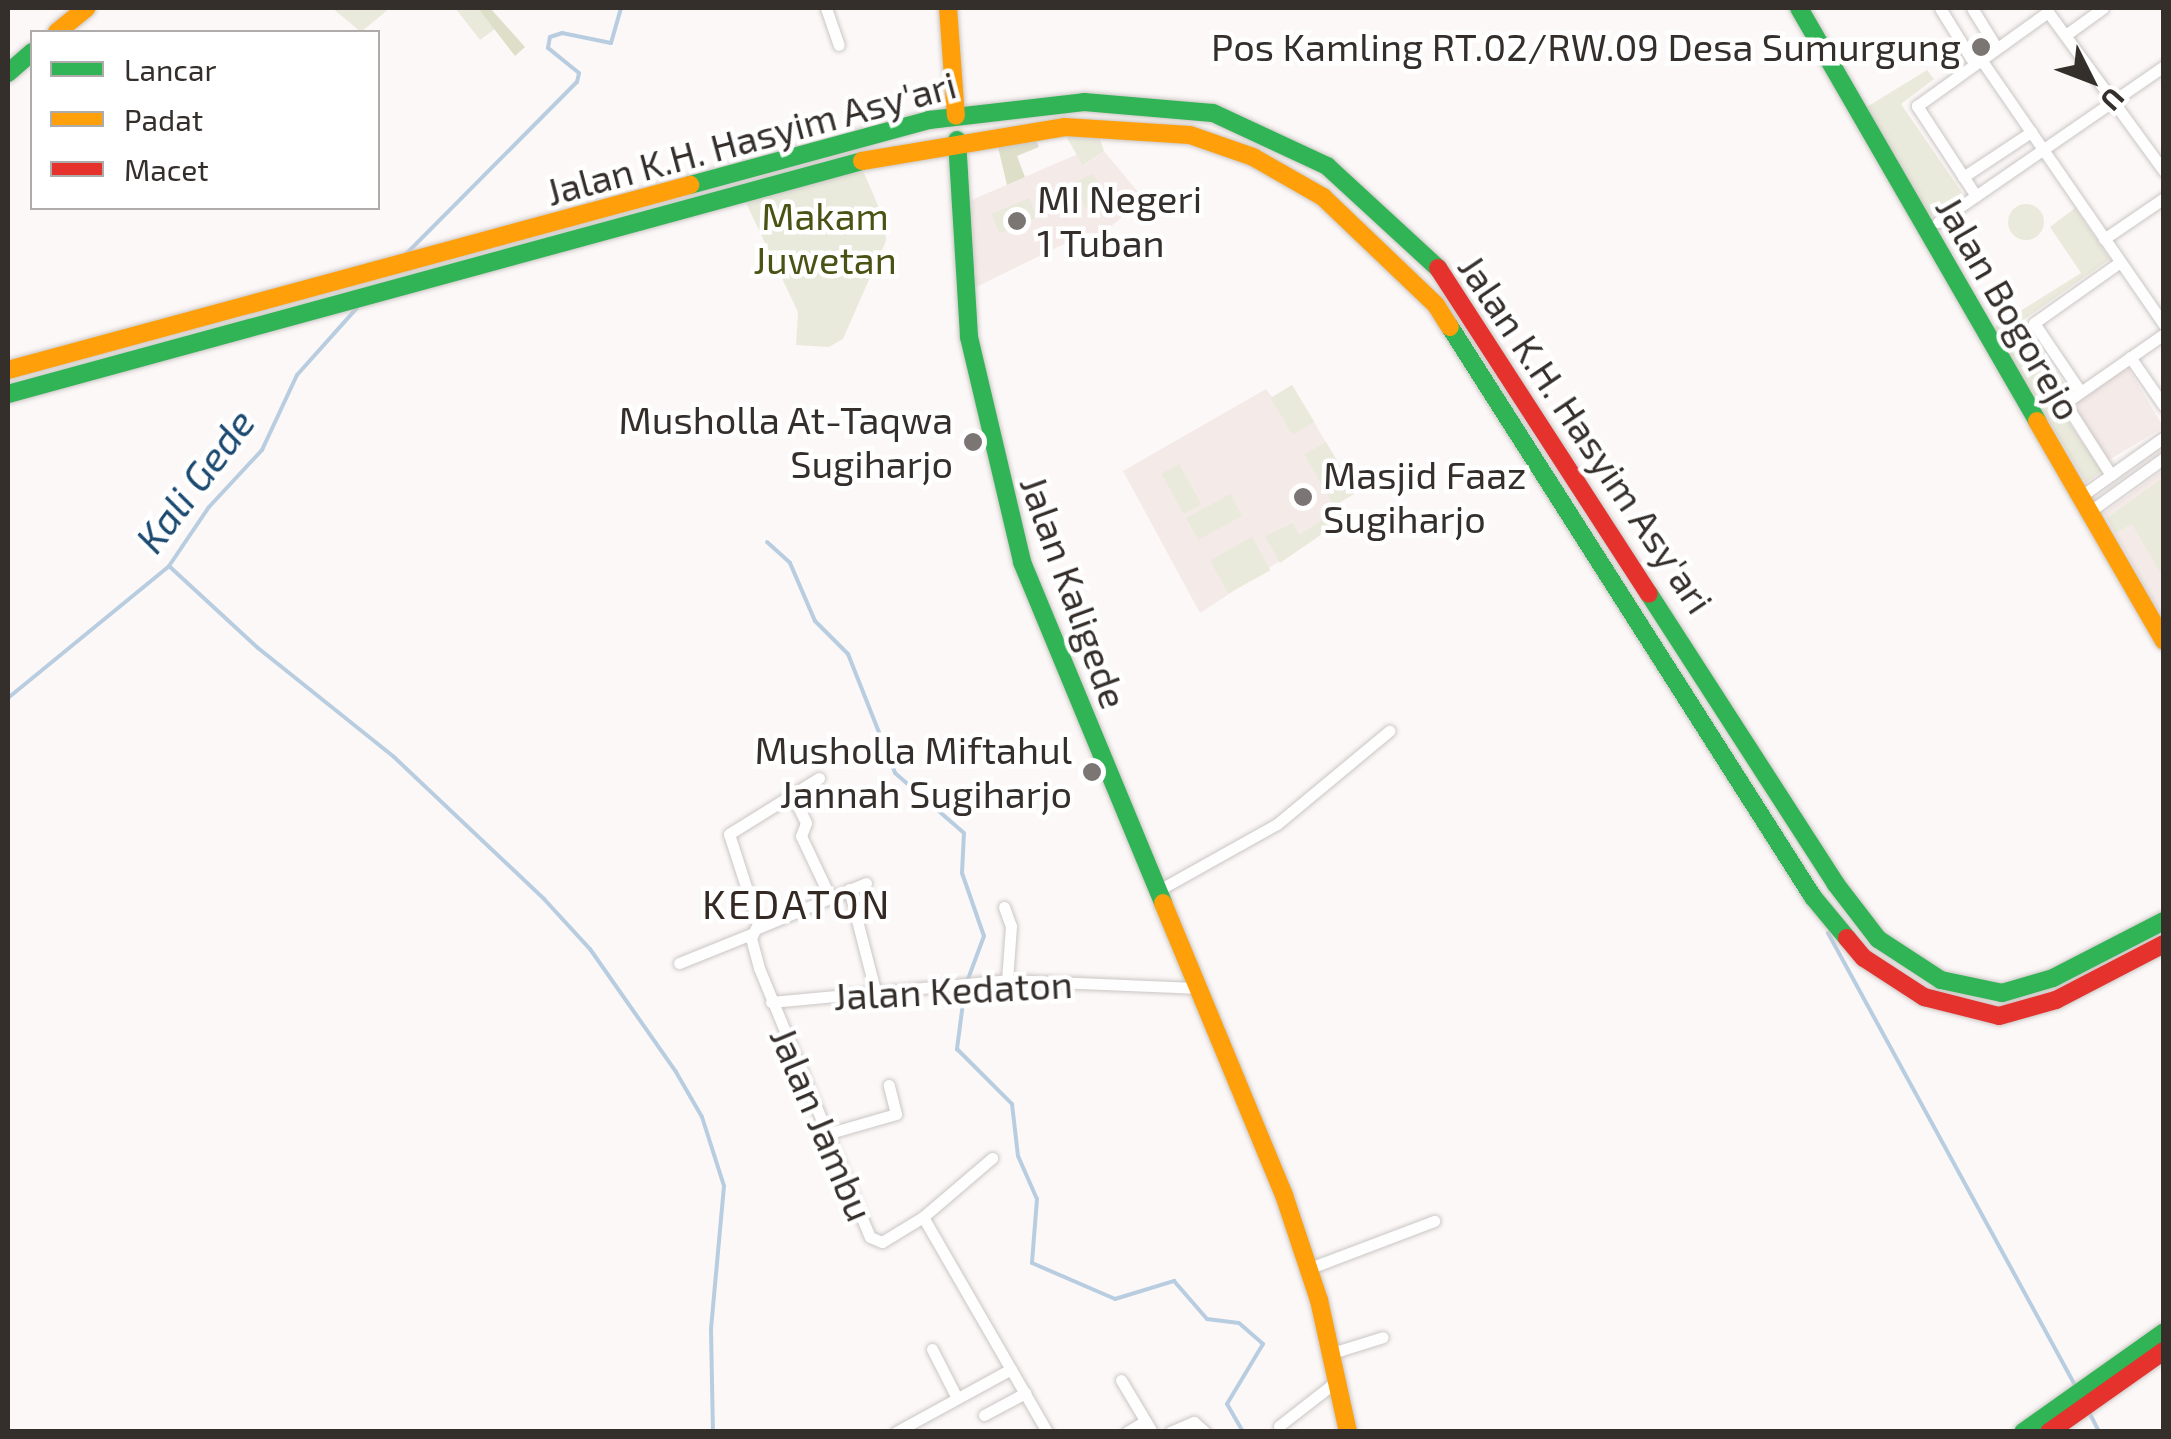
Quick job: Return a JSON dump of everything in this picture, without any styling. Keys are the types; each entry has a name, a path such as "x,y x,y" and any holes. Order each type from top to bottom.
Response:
{"main road":[{"path":"59,30 87,8"},
{"path":"948,8 956,116"},
{"name":"Jalan Bogorejo","path":"1799,8 2164,641"},
{"path":"8,73 30,54"},
{"name":"Jalan K.H. Hasyim Asy'ari","path":"8,370 956,116 1114,102 1193,109 1247,125 1312,157 1372,202 1440,271 1573,468 1848,904 1878,939 1922,970 1975,991 2014,991 2164,922"},
{"name":"Jalan K.H. Hasyim Asy'ari","path":"8,394 839,166 958,140 1065,127 1153,128 1207,140 1276,168 1352,220 1420,286 1534,455 1830,922 1864,958 1910,990 1976,1014 2018,1013 2164,944"},
{"name":"Jalan Kaligede","path":"958,140 969,337 1000,486 1022,562 1310,1268 1348,1432"},
{"path":"704,184 696,189 700,196 818,162 839,166"},
{"path":"1484,331 1486,354 1550,458 1544,463 1534,455"},
{"path":"1573,468 1561,463 1557,469 1625,578 1627,603"},
{"path":"1910,990 1922,970"},
{"path":"2049,1432 2156,1350 2164,1332"},
{"path":"2023,1432 2156,1350"}],"street":[{"path":"826,8 839,46"},
{"path":"1940,8 2164,324"},
{"path":"1972,8 1996,47"},
{"path":"2066,34 2103,8"},
{"path":"1976,196 1920,115 1920,102 2046,12 2056,18 2162,167"},
{"path":"1938,222 2164,66"},
{"path":"1964,178 2031,132"},
{"path":"2104,239 2164,198"},
{"path":"2080,391 2035,328 2038,318 2120,262"},
{"path":"2112,475 2065,406 2080,391 2164,334"},
{"path":"2130,357 2164,406"},
{"path":"2085,504 2112,475 2164,437"},
{"path":"2085,504 2164,458"},
{"path":"1157,891 1277,824 1390,731"},
{"path":"819,778 792,794 806,822 800,836 830,897"},
{"name":"Jalan Jambu","path":"792,794 728,836 771,1002 823,1135 872,1240 882,1242 923,1217 1047,1432"},
{"path":"679,962 866,883"},
{"path":"849,890 875,990"},
{"path":"1004,907 1011,926 1007,980"},
{"name":"Jalan Kedaton","path":"771,1002 1007,980 1195,988"},
{"path":"823,1135 896,1114 889,1085"},
{"path":"923,1217 992,1158"},
{"path":"1310,1268 1434,1221"},
{"path":"1332,1353 1383,1337"},
{"path":"932,1349 957,1398"},
{"path":"896,1432 1011,1369"},
{"path":"1121,1380 1148,1426 1127,1432"},
{"path":"1279,1426 1338,1380"},
{"path":"984,1415 1025,1393"},
{"path":"1170,1432 1194,1422 1205,1432"}],"shaded area":[{"name":"MI Negeri 1 Tuban","path":"1104,151 1144,199 1104,232 1074,239 972,289 967,202 1078,154 1084,166"},
{"path":"2128,368 2164,427 2106,462 2071,403"},
{"path":"1292,385 1356,493 1336,505 1344,519 1200,613 1123,471 1266,389 1272,397"},
{"path":"2163,470 2163,620 2104,513"}],"green space":[{"path":"332,8 390,8 363,30"},
{"path":"455,8 478,8 495,29 480,40"},
{"path":"478,8 490,8 525,47 515,56"},
{"path":"1927,70 1934,79 1901,104 1963,194 1929,218 1865,108"},
{"path":"1098,133 1104,151 1083,166 1065,134"},
{"path":"1035,138 1039,147 1017,156 1025,177 1007,185 997,143"},
{"name":"Makam Juwetan","path":"862,168 885,222 886,241 843,339 829,347 796,345 798,312 746,203"},
{"path":"1092,174 1113,200 1091,218 1074,183"},
{"path":"1029,198 1037,217 999,233 991,214"},
{"path":"2026,204 2039,209 2044,222 2039,235 2026,240 2013,235 2008,222 2013,209"},
{"path":"2075,208 2110,259 2022,321 2069,390 2054,401 2102,471 2086,483 1993,328 2081,273 2050,227"},
{"path":"1292,385 1314,422 1293,435 1271,398"},
{"path":"1326,442 1356,493 1334,506 1304,454"},
{"path":"1179,464 1201,504 1184,514 1162,474"},
{"path":"2163,478 2160,572 2132,524 2115,533 2107,518"},
{"path":"1230,494 1242,516 1198,540 1186,518"},
{"path":"1339,509 1344,519 1280,563 1265,536 1293,523 1299,535"},
{"path":"1252,537 1270,570 1228,594 1210,560"}],"waterway":[{"name":"Kali Gede","path":"407,253 577,82 579,73 548,48 550,37 562,33 611,43 621,8"},
{"name":"Kali Gede","path":"8,698 169,566 209,507 262,450 297,375 357,308"},
{"path":"767,542 790,563 815,621 848,654 895,773 964,833 962,873 984,936 968,979"},
{"path":"169,566 258,648 394,757 544,899 590,949 676,1072 702,1117 724,1186 711,1329 713,1432"},
{"path":"1828,933 2075,1385"},
{"path":"965,988 957,1049 1012,1104 1018,1156 1037,1199 1032,1263 1115,1299 1174,1281 1207,1319 1239,1323 1263,1344 1227,1404 1243,1432"},
{"path":"2089,1412 2099,1432"}],"traffic: fast":[{"path":"1799,8 2037,421"},
{"path":"8,73 30,54"},
{"path":"690,185 929,120 1084,102 1213,113 1327,166 1438,268"},
{"path":"957,140 969,337 1022,562 1163,903"},
{"path":"8,394 862,161"},
{"path":"1450,327 1813,897 1847,938"},
{"path":"1649,594 1835,883 1878,939 1941,980 2002,993 2053,978 2164,921"},
{"path":"2023,1432 2164,1332"}],"traffic: slow":[{"path":"60,30 87,8"},
{"path":"948,8 956,116"},
{"path":"862,161 1065,127 1190,135 1253,157 1323,197 1436,305 1450,327"},
{"path":"8,370 690,185"},
{"path":"2037,421 2164,641"},
{"path":"1163,903 1284,1195 1319,1300 1348,1432"}],"traffic: jam":[{"path":"1438,268 1649,594"},
{"path":"1847,938 1864,958 1924,997 1999,1016 2056,1000 2164,944"},
{"path":"2049,1432 2164,1351"}],"place":[{"name":"Pos Kamling RT.02/RW.09 Desa Sumurgung","path":"1981,47"},
{"name":"MI Negeri 1 Tuban","path":"1017,221"},
{"name":"Musholla At-Taqwa Sugiharjo","path":"973,442"},
{"name":"Masjid Faaz Sugiharjo","path":"1303,497"},
{"name":"Musholla Miftahul Jannah Sugiharjo","path":"1092,772"}],"district":[{"name":"KEDATON","path":"797,903"}]}
